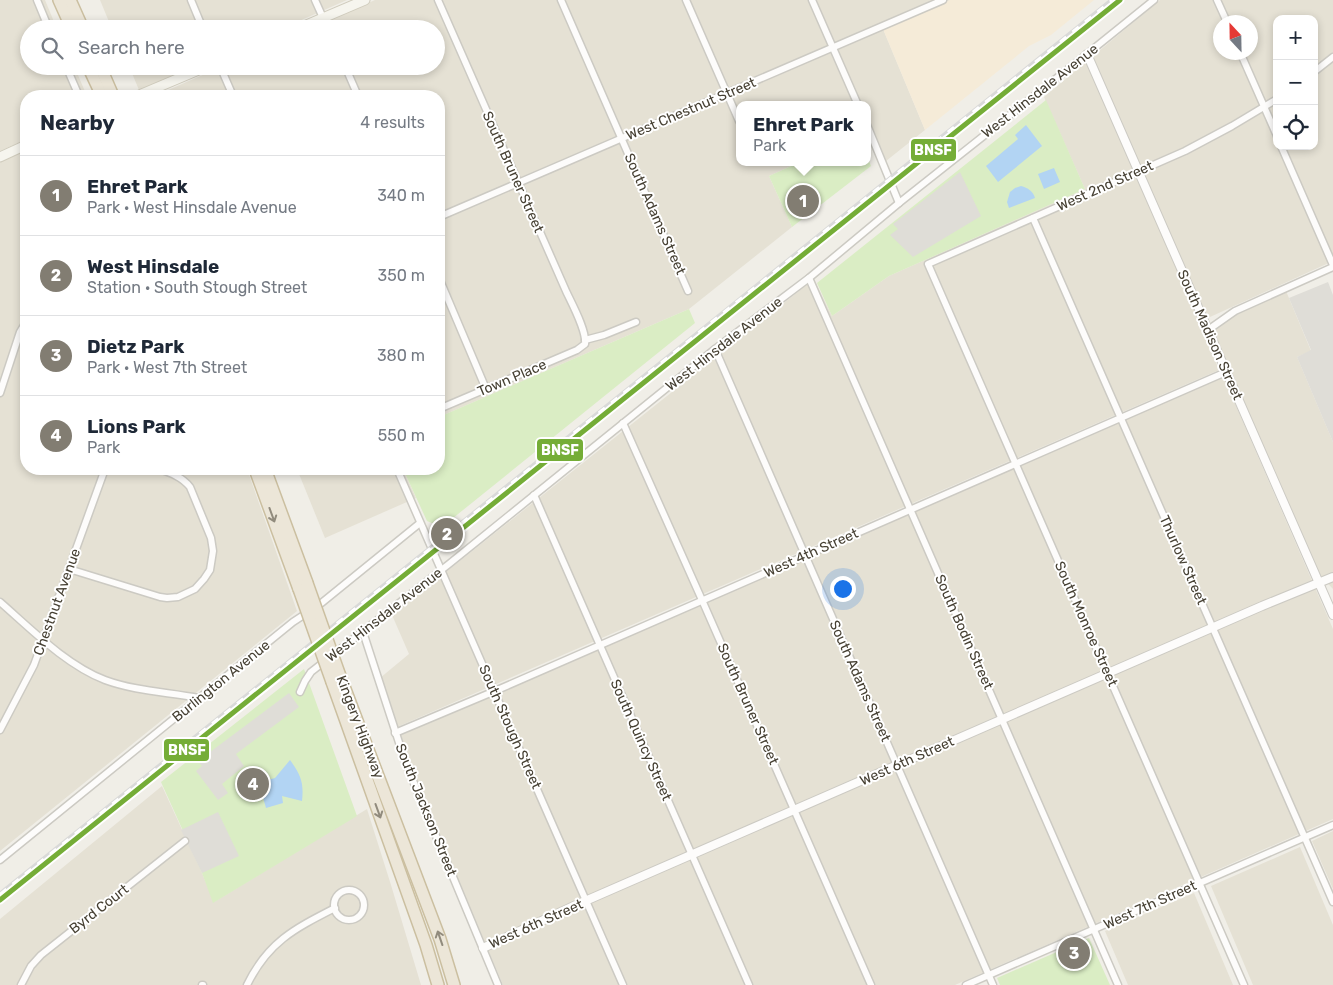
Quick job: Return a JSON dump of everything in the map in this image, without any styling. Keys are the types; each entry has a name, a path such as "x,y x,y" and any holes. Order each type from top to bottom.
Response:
{"highway":[{"path":"59,0 68,20"},
{"path":"70,0 79,20"},
{"path":"92,75 99,90"},
{"path":"104,75 110,90"},
{"name":"Kingery Highway","path":"257,475 303,586"},
{"name":"Kingery Highway","path":"267,475 438,985"},
{"name":"Kingery Highway","path":"336,679 440,939 454,985"}],"main road":[{"path":"318,20 365,0"},
{"path":"151,90 187,75"},
{"path":"0,156 20,148"}],"street":[{"path":"37,0 45,20"},
{"path":"191,0 199,20"},
{"path":"315,0 323,18"},
{"name":"South Bruner Street","path":"438,0 566,291 584,334 585,342"},
{"name":"South Adams Street","path":"562,0 688,291"},
{"path":"686,0 736,114"},
{"path":"812,0 856,101"},
{"name":"West Hinsdale Avenue","path":"300,692 311,672 441,571 715,349 809,278 899,203 1154,0"},
{"path":"1217,0 1224,15"},
{"name":"West Chestnut Street","path":"445,214 940,1"},
{"name":"South Madison Street","path":"1087,54 1333,615"},
{"path":"1318,69 1333,57"},
{"path":"1243,60 1273,127"},
{"path":"70,75 77,90"},
{"path":"224,75 230,90"},
{"path":"349,75 355,90"},
{"name":"West 2nd Street","path":"928,264 1138,172 1213,136 1273,101"},
{"path":"871,134 899,203"},
{"path":"1208,330 1235,311 1333,266 1283,150"},
{"name":"Thurlow Street","path":"1033,218 1333,902"},
{"name":"South Monroe Street","path":"928,264 1244,985"},
{"name":"South Bodin Street","path":"809,278 1118,985"},
{"path":"445,292 486,389"},
{"name":"Town Place","path":"445,406 577,350 585,342 636,322"},
{"path":"0,393 20,332"},
{"name":"South Adams Street","path":"715,349 993,985"},
{"name":"West 4th Street","path":"396,733 1226,372"},
{"name":"South Bruner Street","path":"623,423 871,985"},
{"name":"Chestnut Avenue","path":"0,730 34,666 103,475"},
{"path":"69,569 167,598 184,595 200,585 210,570 213,551 211,538 190,487 177,475"},
{"name":"South Stough Street","path":"400,475 623,985"},
{"name":"South Quincy Street","path":"534,495 749,985"},
{"name":"Burlington Avenue","path":"0,860 293,622 319,605 420,523"},
{"name":"West 6th Street","path":"482,948 1107,673 1333,577"},
{"path":"0,602 60,654 87,672 138,689 199,698"},
{"name":"South Jackson Street","path":"363,632 406,764 498,985"},
{"name":"West 7th Street","path":"966,985 1333,824"},
{"name":"Byrd Court","path":"21,985 31,966 41,955 185,841"},
{"path":"342,891 357,892 363,899 364,909 354,919 340,916 335,908 336,898 342,891"},
{"path":"247,985 254,971 276,944 290,933 335,908"}],"shaded area":[{"path":"0,0 45,0 53,20 20,20 20,75 78,75 84,90 20,90 20,142 0,151"},
{"path":"100,0 347,0 301,20 108,20"},
{"path":"375,0 950,0 883,29 925,130 886,161 874,131 871,132 871,101 736,101 736,166 791,166 769,176 792,227 689,309 445,414 445,90 168,90 202,75 445,75 445,20 329,20"},
{"path":"950,0 1094,0 1051,35 1029,46 925,130 883,29"},
{"path":"1160,0 1333,0 1333,261 1199,322 1219,370 397,727 380,678 409,654 392,615 814,279 832,316 889,276 1085,189 1044,97"},
{"path":"133,75 173,75 139,90"},
{"path":"20,154 20,475 249,475 297,611 0,851 0,162"},
{"path":"960,172 981,216 913,257 890,235 898,229 893,224"},
{"path":"1328,282 1333,295 1333,442 1297,357 1311,350 1289,298"},
{"path":"1286,291 1311,351 1297,357 1333,442 1333,589 1318,573 1213,331 1233,315"},
{"path":"1223,376 1333,629 1333,819 955,985 503,985 415,780 401,735"},
{"path":"299,475 406,475 416,498 325,538"},
{"path":"289,693 299,707 236,754 244,766 222,784 228,793 218,800 196,771 202,766 198,761"},
{"path":"162,786 214,902 367,809 421,985 0,985 0,919"},
{"path":"218,812 239,856 202,873 181,830"},
{"path":"1333,831 1333,889 1312,841"},
{"path":"1300,847 1333,925 1333,985 1253,985 1211,886"},
{"path":"1194,893 1233,985 1128,985 1105,931"}],"green space":[{"path":"1046,100 1085,189 889,276 832,316 817,283"},
{"path":"791,166 871,166 792,227 769,176"},
{"path":"689,309 695,323 442,527 427,521 406,475 445,475 445,414"},
{"path":"304,669 357,816 213,903 202,873 161,782"},
{"path":"1089,938 1110,985 1000,985 997,978"}],"water":[{"path":"1026,125 1042,146 998,182 986,166 1018,139 1015,135"},
{"path":"1054,168 1060,182 1044,189 1038,174"},
{"path":"1021,186 1030,190 1035,198 1009,208 1007,202 1010,192"},
{"path":"290,760 301,779 303,789 302,801 282,796 283,803 266,808 262,794 256,796 253,784 275,778"}],"railway":[{"path":"0,894 1112,0"}],"transit line":[{"name":"BNSF","path":"0,900 1120,0"}],"place":[{"name":"Ehret Park","path":"803,201"},
{"name":"West Hinsdale","path":"447,534"},
{"name":"Lions Park","path":"253,784"},
{"name":"Dietz Park","path":"1074,953"}]}
